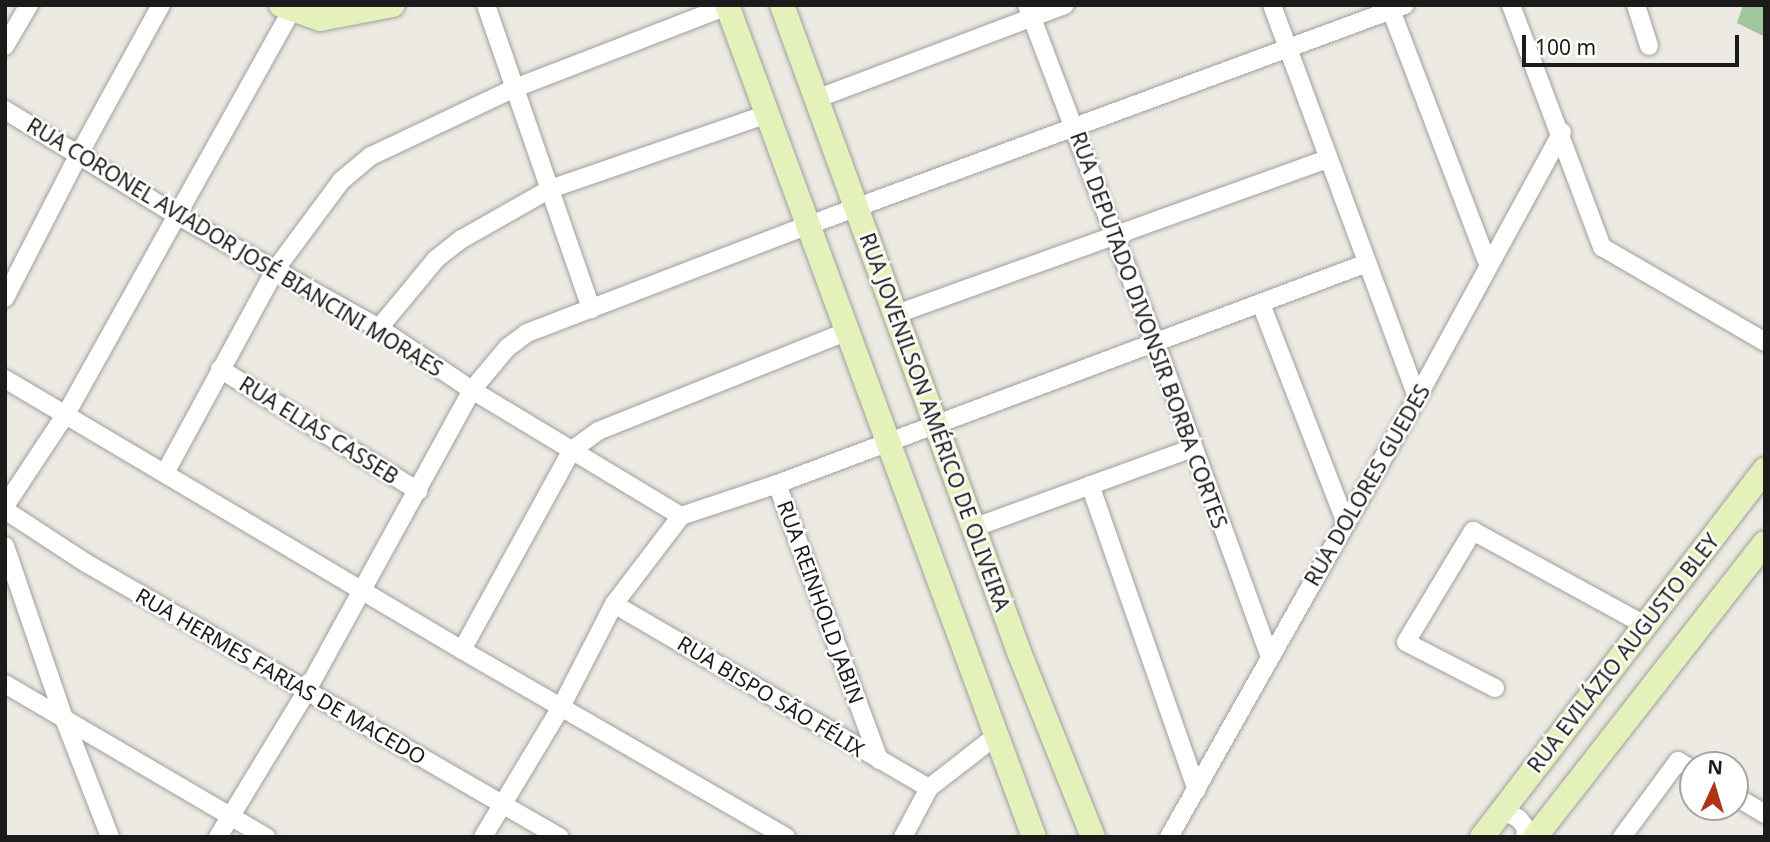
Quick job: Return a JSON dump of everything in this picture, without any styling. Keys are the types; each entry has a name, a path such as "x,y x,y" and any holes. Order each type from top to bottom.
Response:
{"main road":[{"path":"286,8 320,19 393,5"},
{"name":"RUA JOVENILSON AMÉRICO DE OLIVEIRA","path":"782,5 894,315 1093,837"},
{"path":"728,6 1034,837"},
{"name":"RUA EVILÁZIO AUGUSTO BLEY","path":"1482,837 1765,469"},
{"name":"RUA EVILÁZIO AUGUSTO BLEY","path":"1535,837 1765,542"}],"street":[{"path":"5,46 29,5"},
{"path":"5,298 78,156 161,5"},
{"path":"486,5 591,309"},
{"path":"816,99 1029,11 1065,5"},
{"path":"1272,5 1417,398"},
{"path":"1511,5 1562,132 1602,247 1765,342"},
{"path":"1636,5 1649,46"},
{"path":"165,473 275,270 341,181 371,156 515,88 728,6"},
{"path":"6,503 66,414 286,8"},
{"path":"218,837 306,692 472,390 507,348 527,333 809,225 1398,8 1489,266"},
{"name":"RUA DEPUTADO DIVONSIR BORBA CORTES","path":"1029,11 1156,344 1269,655"},
{"name":"RUA CORONEL AVIADOR JOSÉ BIANCINI MORAES","path":"5,110 175,214 379,328 472,390 681,516"},
{"path":"379,328 436,259 462,239 550,189 768,114"},
{"name":"RUA DOLORES GUEDES","path":"1169,837 1269,655 1417,398 1562,132"},
{"path":"894,315 1329,158"},
{"path":"483,837 561,707 614,604 681,516 778,484 888,440 1156,344 1367,263"},
{"path":"1261,304 1345,521"},
{"path":"462,650 572,450 598,431 848,331"},
{"name":"RUA ELIAS CASSEB","path":"220,369 418,492"},
{"path":"5,379 462,650 786,837"},
{"path":"974,528 1193,448"},
{"name":"RUA REINHOLD JABIN","path":"778,484 879,760"},
{"path":"1090,485 1197,790"},
{"name":"RUA HERMES FARIAS DE MACEDO","path":"6,503 86,563 559,837"},
{"path":"1495,688 1406,642 1473,531 1645,625"},
{"path":"5,546 65,721 110,837"},
{"name":"RUA BISPO SÃO FÉLIX","path":"614,604 929,788"},
{"path":"5,684 266,837"},
{"path":"903,837 929,788 997,735"},
{"path":"1629,835 1679,762"},
{"path":"1749,804 1765,814"},
{"path":"1498,816 1511,814 1520,819 1526,828 1525,837"}],"green space":[{"path":"1743,5 1765,5 1765,37 1737,23"}]}
